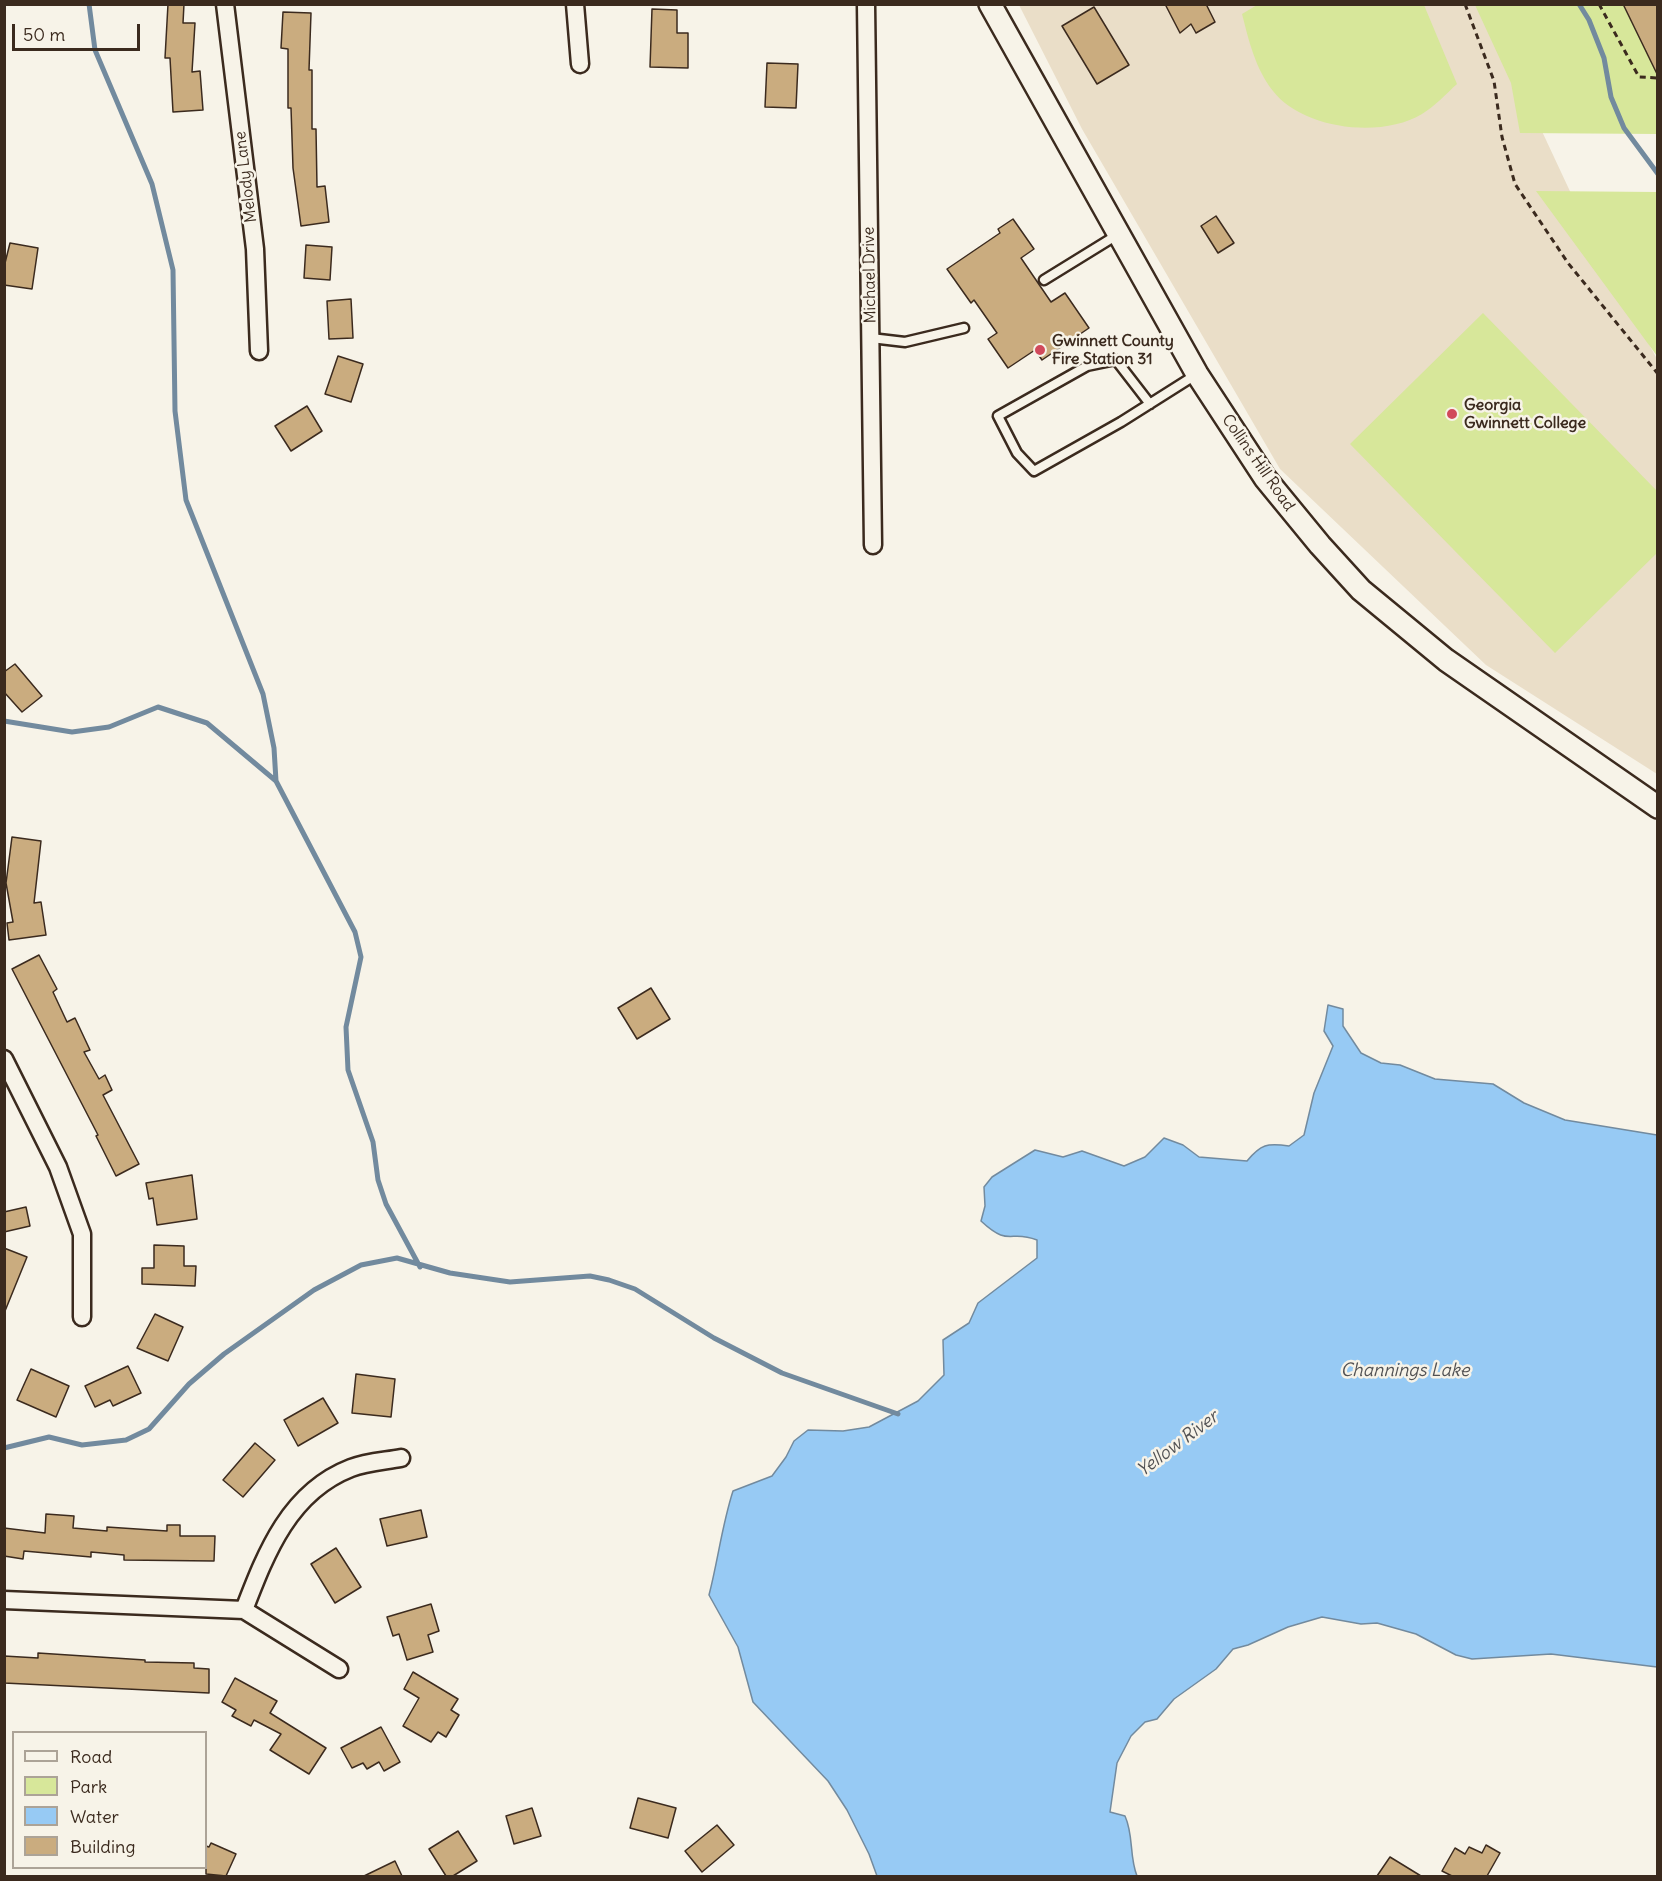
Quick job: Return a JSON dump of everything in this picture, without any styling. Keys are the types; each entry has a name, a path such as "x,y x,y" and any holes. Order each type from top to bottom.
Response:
{"street":[{"name":"Melody Lane","path":"225,4 255,249 259,351"},
{"path":"575,4 580,64"},
{"name":"Michael Drive","path":"866,4 873,545"},
{"name":"Collins Hill Road","path":"990,4 1197,374 1265,478 1361,590 1446,660 1658,807"},
{"path":"4,1059 58,1167 81,1234 82,1317"},
{"path":"244,1610 266,1553 285,1520 312,1491 351,1468 401,1458"},
{"path":"4,1600 244,1610 339,1669"}],"lane":[{"path":"1044,280 1118,235"},
{"path":"871,338 905,342 964,328"},
{"path":"1150,404 1116,360 1087,366 998,416 1017,453 1034,471 1150,404 1197,374"}],"path":[{"path":"1465,4 1494,81 1502,137 1515,184 1568,263 1658,374"},
{"path":"1599,4 1639,77 1658,78"}],"shaded area":[{"name":"Georgia Gwinnett College","path":"1019,5 1483,5 1596,247 1657,359 1657,774 1486,665 1280,469 1082,129"}],"green space":[{"path":"1257,5 1424,5 1457,84 1422,114 1405,122 1364,128 1322,122 1286,104 1273,91 1257,64 1242,14"},
{"path":"1475,5 1657,5 1657,134 1520,133 1511,83"},
{"path":"1536,191 1657,192 1657,356"},
{"path":"1483,313 1657,491 1657,553 1555,653 1350,444"}],"water":[{"name":"Channings Lake","path":"1328,1005 1343,1009 1343,1026 1361,1053 1381,1063 1400,1065 1435,1079 1493,1084 1524,1103 1565,1120 1657,1135 1657,1667 1551,1654 1472,1659 1456,1655 1416,1634 1377,1623 1361,1624 1322,1617 1288,1627 1248,1645 1233,1649 1216,1669 1174,1699 1157,1719 1145,1722 1131,1736 1117,1763 1110,1812 1125,1816 1130,1831 1137,1876 877,1876 869,1854 847,1810 828,1781 753,1702 738,1647 709,1595 733,1491 772,1476 794,1441 808,1430 843,1431 869,1427 918,1401 944,1375 943,1340 969,1323 978,1303 1037,1258 1037,1240 998,1234 981,1221 985,1206 984,1187 992,1177 1035,1150 1063,1157 1082,1151 1124,1166 1145,1157 1164,1138 1183,1145 1199,1157 1247,1161 1256,1151 1265,1146 1289,1146 1304,1135 1314,1093 1333,1046 1324,1031"}],"building":[{"path":"168,4 184,4 183,23 195,23 192,72 200,71 203,110 173,112 170,58 165,58"},
{"path":"1165,4 1206,4 1215,22 1196,33 1191,24 1180,33"},
{"path":"1623,4 1658,4 1658,76"},
{"path":"1094,7 1129,65 1097,84 1062,26"},
{"path":"652,9 677,10 677,33 688,33 688,68 650,67"},
{"path":"283,12 311,13 309,70 312,70 312,129 316,129 317,187 325,186 329,222 301,226 293,168 291,108 288,108 288,49 281,48"},
{"path":"767,63 798,64 796,108 765,107"},
{"path":"1216,216 1234,243 1218,253 1201,226"},
{"path":"1013,219 1034,249 1021,258 1051,302 1065,293 1089,328 1042,360 1035,350 1008,368 988,339 997,333 974,300 971,303 947,269 1000,233 998,229"},
{"path":"10,243 38,248 32,289 4,285 4,267"},
{"path":"306,245 332,247 330,280 304,278"},
{"path":"351,299 353,338 329,339 327,301"},
{"path":"338,356 363,364 351,402 325,394"},
{"path":"307,406 322,431 291,451 275,426"},
{"path":"15,664 42,696 22,712 4,692 4,672"},
{"path":"12,837 41,841 34,903 41,902 46,935 9,940 7,923 13,922 6,883"},
{"path":"39,955 57,989 53,992 67,1022 75,1018 90,1050 84,1052 99,1079 105,1075 112,1090 103,1095 139,1164 116,1176 96,1136 98,1135 12,969"},
{"path":"651,988 670,1019 637,1039 618,1008"},
{"path":"192,1175 197,1219 157,1225 153,1198 149,1199 146,1183"},
{"path":"26,1207 30,1226 4,1232 4,1212"},
{"path":"154,1245 184,1246 184,1266 196,1266 195,1286 142,1284 142,1268 154,1268"},
{"path":"4,1248 27,1257 5,1311 4,1311"},
{"path":"155,1314 183,1327 168,1361 137,1348"},
{"path":"128,1366 141,1393 113,1406 110,1400 95,1407 85,1386"},
{"path":"31,1369 69,1386 56,1417 17,1400"},
{"path":"356,1374 395,1379 391,1417 352,1413"},
{"path":"323,1398 338,1423 298,1446 284,1420"},
{"path":"255,1443 275,1460 243,1497 223,1480"},
{"path":"421,1510 427,1537 387,1546 380,1519"},
{"path":"46,1514 74,1516 73,1528 107,1531 107,1527 167,1531 167,1525 180,1525 180,1536 215,1536 214,1561 124,1560 124,1555 91,1552 91,1557 24,1551 23,1559 4,1556 4,1528 45,1533"},
{"path":"336,1548 361,1587 335,1603 311,1564"},
{"path":"431,1604 439,1631 428,1635 433,1652 407,1660 399,1634 393,1636 387,1617"},
{"path":"38,1653 145,1660 145,1662 194,1663 194,1668 209,1669 209,1693 4,1683 4,1656 38,1658"},
{"path":"413,1672 458,1699 451,1710 459,1715 446,1737 438,1732 431,1742 403,1726 419,1698 404,1689"},
{"path":"235,1678 277,1701 270,1713 326,1748 309,1774 270,1750 281,1734 254,1720 251,1726 232,1716 236,1710 222,1702"},
{"path":"381,1727 400,1762 384,1771 379,1762 367,1769 363,1763 352,1768 341,1748"},
{"path":"638,1798 676,1808 668,1838 630,1828"},
{"path":"532,1808 541,1836 514,1844 506,1816"},
{"path":"717,1825 734,1845 702,1872 685,1851"},
{"path":"458,1831 477,1861 453,1876 446,1876 429,1849"},
{"path":"211,1843 236,1854 226,1876 206,1874 207,1846"},
{"path":"1486,1845 1500,1853 1487,1876 1452,1876 1442,1871 1455,1848 1465,1854 1469,1847 1482,1853"},
{"path":"1390,1857 1421,1876 1377,1876"},
{"path":"395,1861 402,1876 364,1876"}],"waterway":[{"path":"89,4 95,50 152,184 173,270 175,411 186,500 263,694 274,748 276,781 355,932 361,957 346,1027 348,1070 373,1142 378,1180 386,1204 420,1267"},
{"path":"1579,4 1589,20 1604,58 1611,97 1624,128 1658,174"},
{"path":"4,721 72,732 109,727 158,707 207,723 276,781"},
{"path":"4,1448 49,1437 82,1445 126,1440 149,1429 189,1384 224,1354 314,1290 361,1265 397,1258 450,1273 510,1282 590,1276 609,1280 635,1289 714,1338 782,1373 898,1414"}],"place":[{"name":"Gwinnett County Fire Station 31","path":"1040,350"},
{"name":"Georgia Gwinnett College","path":"1452,414"}],"water label":[{"name":"Yellow River","path":"1178,1444"}]}
